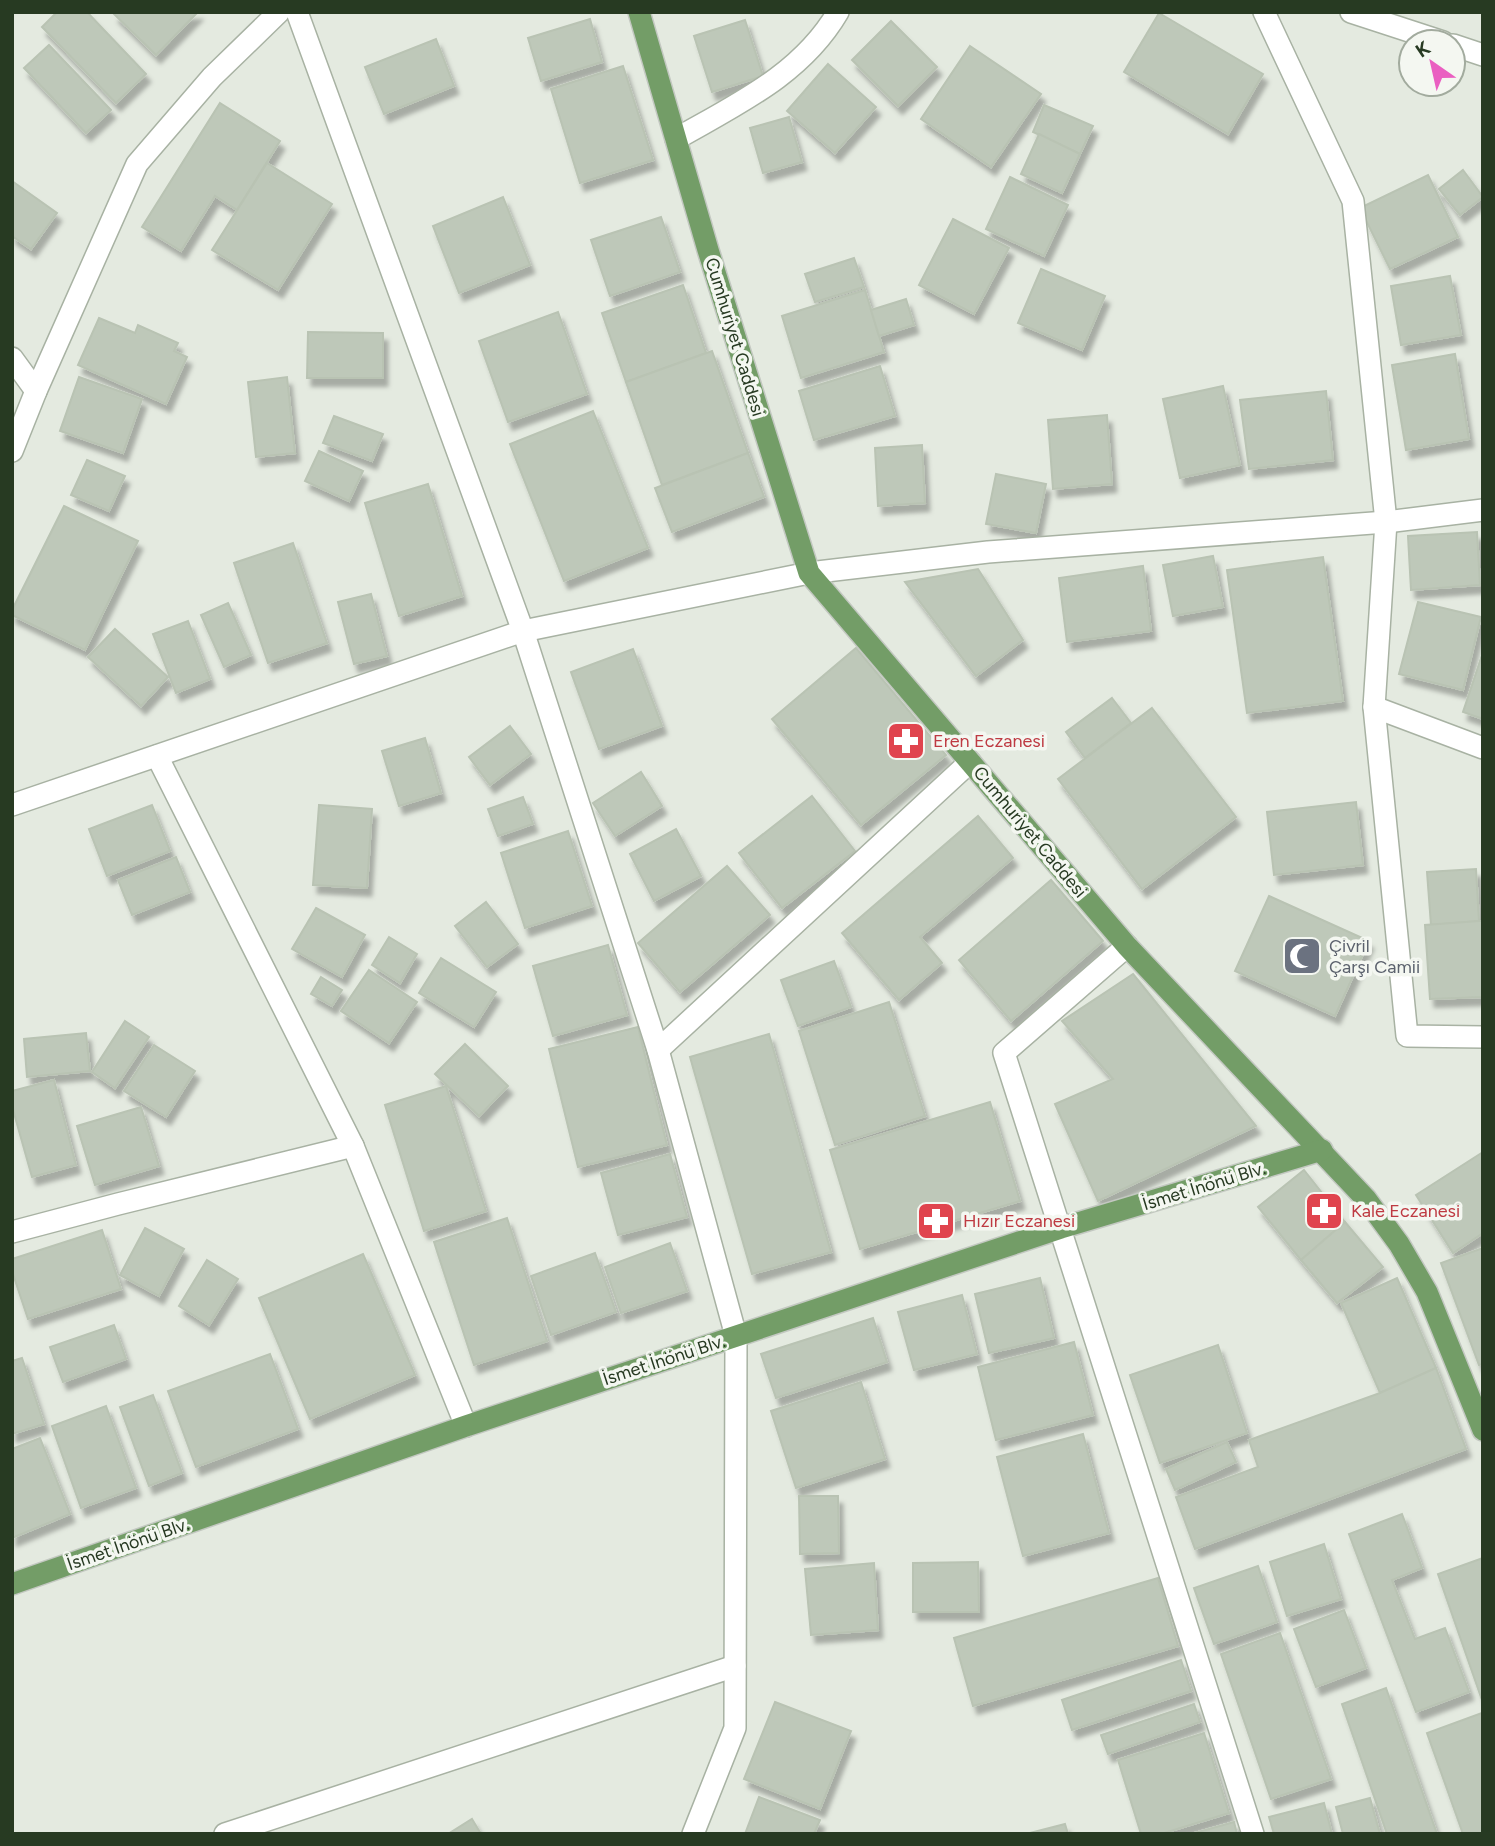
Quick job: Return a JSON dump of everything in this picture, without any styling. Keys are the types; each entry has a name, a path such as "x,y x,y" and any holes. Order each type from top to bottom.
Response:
{"main road":[{"name":"Cumhuriyet Caddesi","path":"639,12 708,250 809,573 1126,946 1366,1199 1399,1244 1427,1292 1476,1393 1483,1430"},
{"name":"İsmet İnönü Blv.","path":"12,1584 466,1426 736,1336 1062,1228 1322,1150"}],"street":[{"path":"12,451 137,164 212,77 279,12"},
{"path":"298,12 523,631 658,1050 736,1336 735,1728 693,1834"},
{"path":"676,139 776,81 818,42 838,12"},
{"path":"1264,12 1353,201 1386,522 1374,708 1407,1036 1483,1037"},
{"path":"1351,12 1400,28"},
{"path":"12,358 36,391"},
{"path":"12,805 523,631 809,573 988,552 1386,522 1483,510"},
{"path":"1374,708 1483,748"},
{"path":"157,756 353,1146 466,1426"},
{"path":"658,1050 970,762"},
{"path":"1126,946 1004,1054 1062,1228 1253,1834"},
{"path":"12,1232 353,1146"},
{"path":"225,1834 735,1666"}],"building":[{"path":"57,12 87,12 146,74 116,103 42,27"},
{"path":"198,12 156,55 114,14"},
{"path":"1159,13 1263,74 1228,134 1124,72"},
{"path":"590,19 602,62 541,81 528,38"},
{"path":"745,20 763,76 712,92 694,36"},
{"path":"891,21 937,67 898,106 852,60"},
{"path":"436,39 454,86 384,114 365,67"},
{"path":"49,45 111,110 86,133 24,68"},
{"path":"970,46 1041,94 991,167 921,119"},
{"path":"828,64 876,107 835,153 787,111"},
{"path":"623,66 653,160 580,183 551,89"},
{"path":"220,103 280,141 237,210 215,196 181,251 142,227"},
{"path":"1044,105 1093,126 1080,154 1033,132"},
{"path":"789,117 802,162 763,173 750,128"},
{"path":"1039,134 1080,154 1062,193 1021,174"},
{"path":"267,163 332,204 278,290 212,250"},
{"path":"1463,170 1483,197 1460,215 1439,189"},
{"path":"1428,175 1458,237 1390,269 1360,208"},
{"path":"1010,177 1068,205 1044,256 986,229"},
{"path":"12,181 57,213 31,249 12,236"},
{"path":"503,197 530,265 459,293 433,226"},
{"path":"661,217 680,272 610,296 591,240"},
{"path":"953,219 1009,248 974,314 919,285"},
{"path":"854,258 864,287 815,302 805,274"},
{"path":"1041,269 1105,296 1082,350 1018,323"},
{"path":"1450,276 1461,335 1401,345 1391,286"},
{"path":"683,285 706,353 626,382 602,313"},
{"path":"865,290 884,352 801,378 782,316"},
{"path":"906,299 914,325 879,336 871,310"},
{"path":"558,312 587,394 508,422 479,341"},
{"path":"99,318 135,333 138,325 178,343 174,351 187,357 166,404 78,365"},
{"path":"308,332 383,333 383,378 307,378"},
{"path":"712,351 748,453 662,485 626,382"},
{"path":"1455,354 1469,439 1406,450 1392,365"},
{"path":"880,366 895,416 814,440 799,391"},
{"path":"79,377 142,399 123,453 60,431"},
{"path":"287,377 295,453 256,457 248,382"},
{"path":"1223,386 1240,465 1180,478 1163,399"},
{"path":"1326,391 1333,460 1249,469 1240,400"},
{"path":"593,411 648,548 564,581 510,444"},
{"path":"1107,415 1112,484 1053,489 1048,420"},
{"path":"334,416 383,434 372,461 323,443"},
{"path":"922,445 925,503 878,506 875,448"},
{"path":"319,451 363,471 349,501 305,481"},
{"path":"748,453 764,497 672,532 655,488"},
{"path":"87,460 125,476 109,511 71,495"},
{"path":"996,474 1046,484 1036,533 986,524"},
{"path":"428,484 462,596 399,616 365,503"},
{"path":"64,506 138,541 85,650 12,615 12,610"},
{"path":"1477,532 1480,585 1411,590 1408,536"},
{"path":"293,543 327,643 268,663 234,563"},
{"path":"1213,556 1223,607 1173,616 1163,565"},
{"path":"1323,557 1343,701 1247,713 1227,570"},
{"path":"1143,566 1151,631 1067,642 1059,578"},
{"path":"978,569 1023,640 976,676 905,582"},
{"path":"371,594 387,656 354,664 338,602"},
{"path":"1418,602 1481,617 1463,690 1399,674"},
{"path":"228,603 251,655 224,667 201,615"},
{"path":"188,621 210,679 176,693 153,634"},
{"path":"115,629 168,677 141,706 88,657"},
{"path":"856,648 946,755 861,825 772,719"},
{"path":"633,649 662,726 599,749 571,672"},
{"path":"1483,652 1483,719 1463,712"},
{"path":"1112,698 1131,723 1085,758 1066,732"},
{"path":"1152,708 1236,817 1142,889 1058,779"},
{"path":"510,726 531,754 490,785 469,757"},
{"path":"425,738 441,793 399,806 382,751"},
{"path":"641,772 662,806 615,836 593,803"},
{"path":"812,796 855,851 782,908 739,853"},
{"path":"523,797 533,824 498,836 488,809"},
{"path":"1356,802 1363,865 1274,875 1267,812"},
{"path":"152,805 170,851 107,876 89,829"},
{"path":"319,805 372,809 367,888 313,885"},
{"path":"978,816 1013,858 920,937 942,963 899,1000 842,933"},
{"path":"676,829 701,876 654,901 630,854"},
{"path":"568,831 592,906 525,928 501,853"},
{"path":"176,857 190,892 132,915 118,880"},
{"path":"727,866 770,915 680,992 638,943"},
{"path":"1476,869 1479,921 1431,925 1427,872"},
{"path":"1051,880 1103,941 1011,1021 959,960"},
{"name":"Çivril Çarşı Camii","path":"1269,896 1369,941 1335,1016 1235,971"},
{"path":"486,902 518,944 487,967 455,926"},
{"path":"316,908 365,935 342,977 292,949"},
{"path":"1483,921 1483,997 1430,999 1425,925"},
{"path":"389,937 417,954 400,983 372,965"},
{"path":"608,945 627,1015 553,1036 533,966"},
{"path":"441,958 496,992 474,1027 419,993"},
{"path":"834,961 851,1007 798,1026 781,980"},
{"path":"369,970 417,1002 389,1043 341,1011"},
{"path":"1133,974 1256,1126 1098,1201 1055,1104 1113,1079 1062,1021"},
{"path":"321,977 342,990 332,1006 311,994"},
{"path":"889,1002 925,1116 835,1145 799,1031"},
{"path":"125,1021 149,1037 115,1088 92,1072"},
{"path":"638,1027 667,1145 578,1167 549,1049"},
{"path":"86,1033 90,1071 27,1077 24,1039"},
{"path":"769,1034 831,1252 752,1274 690,1057"},
{"path":"465,1044 508,1086 479,1116 435,1074"},
{"path":"154,1045 195,1071 166,1117 124,1091"},
{"path":"54,1080 76,1165 32,1177 12,1106 12,1091"},
{"path":"446,1086 486,1211 424,1231 385,1105"},
{"path":"990,1102 1020,1201 860,1249 830,1150"},
{"path":"141,1107 159,1166 95,1185 77,1126"},
{"path":"1483,1152 1483,1233 1453,1253 1416,1195"},
{"path":"670,1154 687,1217 618,1235 601,1173"},
{"path":"1304,1170 1345,1222 1301,1260 1258,1207"},
{"path":"507,1218 547,1341 474,1365 434,1242"},
{"path":"1345,1222 1383,1267 1337,1303 1301,1260"},
{"path":"145,1228 184,1249 159,1296 120,1275"},
{"path":"102,1230 121,1289 28,1319 12,1271 12,1259"},
{"path":"670,1243 687,1291 621,1313 605,1267"},
{"path":"1483,1248 1483,1364 1479,1365 1441,1263"},
{"path":"595,1253 616,1312 551,1335 531,1276"},
{"path":"363,1254 415,1375 310,1419 259,1298"},
{"path":"207,1260 238,1279 209,1325 179,1306"},
{"path":"1040,1278 1054,1338 989,1353 975,1294"},
{"path":"1397,1278 1436,1368 1380,1393 1341,1303"},
{"path":"962,1295 977,1354 914,1370 898,1312"},
{"path":"873,1318 887,1362 776,1398 761,1354"},
{"path":"114,1325 126,1359 63,1382 50,1347"},
{"path":"1074,1342 1093,1415 996,1440 978,1367"},
{"path":"1218,1345 1247,1433 1160,1463 1130,1375"},
{"path":"270,1354 298,1429 196,1467 168,1391"},
{"path":"22,1358 44,1424 12,1434 12,1361"},
{"path":"1436,1368 1466,1449 1195,1549 1176,1497 1258,1467 1249,1440 1380,1393"},
{"path":"861,1382 885,1459 796,1488 771,1411"},
{"path":"153,1395 182,1473 149,1486 120,1407"},
{"path":"106,1406 136,1488 81,1508 52,1426"},
{"path":"1083,1434 1109,1533 1023,1556 997,1457"},
{"path":"40,1438 70,1514 12,1538 12,1449"},
{"path":"1227,1442 1236,1462 1175,1490 1166,1469"},
{"path":"799,1496 838,1496 839,1553 800,1554"},
{"path":"1402,1514 1422,1568 1392,1580 1415,1639 1445,1628 1469,1692 1416,1712 1349,1534"},
{"path":"1324,1544 1341,1599 1287,1616 1270,1562"},
{"path":"1483,1558 1483,1703 1438,1574"},
{"path":"978,1562 979,1612 913,1612 913,1563"},
{"path":"874,1563 878,1630 811,1635 805,1569"},
{"path":"1258,1566 1277,1622 1214,1644 1194,1588"},
{"path":"1158,1578 1178,1646 973,1706 954,1638"},
{"path":"1344,1610 1366,1668 1316,1687 1294,1629"},
{"path":"1280,1633 1331,1779 1271,1799 1221,1654"},
{"path":"1181,1660 1191,1691 1072,1730 1062,1700"},
{"path":"1386,1688 1437,1834 1387,1834 1342,1704"},
{"path":"775,1702 851,1731 820,1809 744,1779"},
{"path":"1194,1704 1200,1722 1108,1754 1101,1735"},
{"path":"1482,1713 1483,1834 1463,1834 1427,1733"},
{"path":"1204,1733 1229,1813 1161,1834 1141,1834 1118,1760"},
{"path":"759,1797 820,1820 814,1834 745,1834"},
{"path":"1370,1798 1380,1834 1343,1834 1336,1807"},
{"path":"1324,1803 1332,1834 1274,1834 1269,1817"},
{"path":"472,1819 481,1834 448,1834"},
{"path":"1234,1822 1237,1834 1191,1834"},
{"path":"1065,1824 1068,1834 1026,1834"}],"place":[{"name":"Eren Eczanesi","path":"906,741"},
{"name":"Çivril Çarşı Camii","path":"1302,956"},
{"name":"Kale Eczanesi","path":"1324,1211"},
{"name":"Hızır Eczanesi","path":"936,1221"}]}
